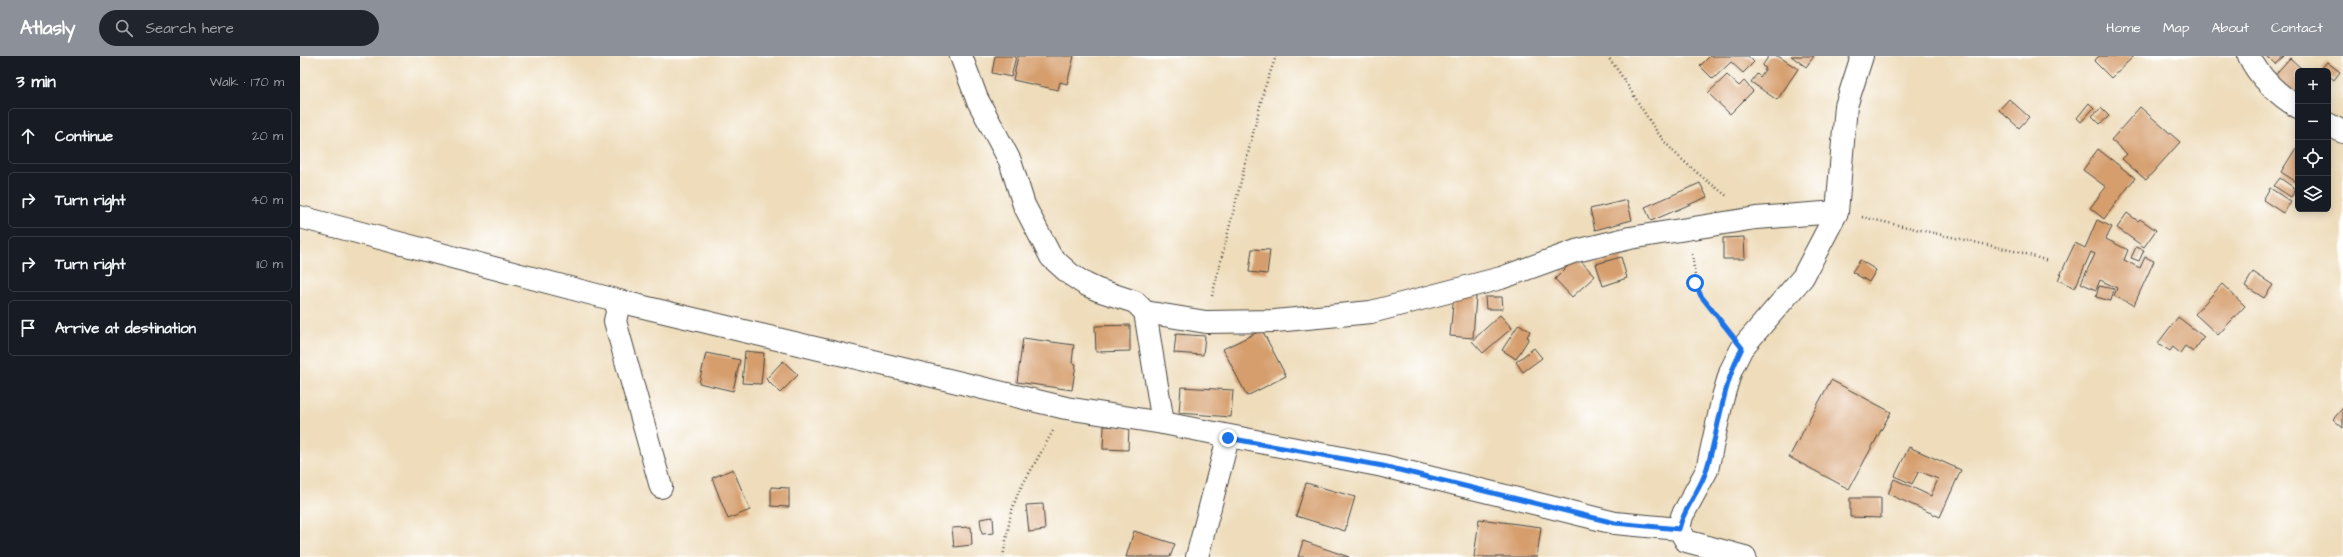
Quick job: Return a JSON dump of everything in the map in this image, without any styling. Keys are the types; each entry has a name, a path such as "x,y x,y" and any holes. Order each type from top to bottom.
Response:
{"street":[{"path":"960,56 977,98 1010,161 1024,205 1051,257 1070,274 1085,284 1098,290 1135,302 1145,312 1206,322 1275,321 1371,312 1501,278 1576,251 1630,238 1691,227 1756,218 1837,212"},
{"path":"1745,557 1686,541 1679,529 1682,516 1707,470 1723,397 1731,370 1742,348 1803,277 1837,212 1846,106 1862,56"},
{"path":"2249,56 2267,80 2280,94 2295,105"},
{"path":"2331,126 2343,132"},
{"path":"300,217 627,303 1066,408 1163,423 1228,438 1383,466 1615,523 1679,529"},
{"path":"627,303 618,308 615,321 661,487"},
{"path":"1145,312 1163,423"},
{"path":"1197,557 1228,438"}],"path":[{"path":"1206,322 1264,90 1276,56"},
{"path":"1607,56 1620,72 1665,142 1703,177 1756,218"},
{"path":"1837,212 2009,250 2048,261"},
{"path":"1691,227 1693,270 1697,290 1742,348"},
{"path":"1003,557 1010,514 1018,493 1066,408"}],"building":[{"path":"995,56 1016,56 1011,77 992,73"},
{"path":"1018,56 1074,56 1067,84 1060,82 1058,90 1013,80"},
{"path":"1710,56 1748,56 1754,62 1743,73 1731,62 1713,79 1700,66"},
{"path":"1769,56 1778,56 1798,69 1777,100 1751,82 1757,74 1760,77 1766,68 1762,66"},
{"path":"1791,56 1814,56 1806,67"},
{"path":"2099,56 2134,56 2111,78 2094,61"},
{"path":"2267,56 2284,56 2275,64"},
{"path":"2290,58 2301,68 2295,68 2295,97 2272,78"},
{"path":"2327,62 2340,72 2334,80 2331,78 2331,68 2322,68"},
{"path":"1727,75 1739,86 1744,81 1753,91 1730,114 1708,93"},
{"path":"2009,99 2029,117 2019,128 1999,110"},
{"path":"2089,103 2094,108 2081,122 2077,118"},
{"path":"2140,107 2180,142 2146,180 2122,159 2127,154 2111,140"},
{"path":"2101,108 2109,116 2100,124 2092,116"},
{"path":"2098,149 2135,178 2104,219 2090,208 2106,187 2083,170"},
{"path":"2295,150 2295,181 2281,172"},
{"path":"2280,178 2295,188 2295,191 2291,197 2274,186"},
{"path":"1700,183 1707,197 1651,221 1645,207"},
{"path":"2270,188 2291,202 2283,213 2263,200"},
{"path":"1627,200 1632,220 1595,230 1590,209"},
{"path":"2127,213 2138,221 2140,219 2156,230 2144,247 2117,228"},
{"path":"2097,220 2112,227 2106,239 2128,250 2124,260 2140,268 2145,257 2154,261 2134,305 2114,296 2117,288 2100,280 2096,290 2081,283 2095,254 2091,252 2075,288 2058,280 2075,243 2085,248"},
{"path":"1744,237 1745,259 1723,259 1723,238"},
{"path":"2136,247 2144,250 2139,261 2131,258"},
{"path":"1252,249 1270,250 1267,274 1249,272"},
{"path":"1577,257 1595,276 1572,297 1555,279"},
{"path":"1621,257 1627,278 1603,286 1596,264"},
{"path":"1860,260 1876,270 1869,282 1852,272"},
{"path":"2253,272 2273,285 2264,298 2245,286"},
{"path":"2222,284 2245,306 2218,335 2195,314"},
{"path":"2099,286 2114,289 2111,301 2096,297"},
{"path":"1454,294 1476,296 1473,338 1450,336"},
{"path":"1485,297 1502,297 1503,309 1486,309"},
{"path":"1500,315 1512,328 1483,353 1472,341"},
{"path":"2178,317 2204,337 2193,352 2185,346 2180,353 2173,347 2170,351 2158,343"},
{"path":"1519,324 1530,331 1527,337 1529,338 1516,359 1502,350"},
{"path":"1130,325 1130,351 1096,352 1095,326"},
{"path":"1262,330 1286,376 1247,396 1223,349"},
{"path":"1176,334 1205,336 1203,355 1174,353"},
{"path":"1023,338 1074,345 1072,363 1076,364 1072,390 1017,382"},
{"path":"1534,348 1542,358 1523,372 1516,362"},
{"path":"745,351 764,353 761,384 742,383"},
{"path":"706,353 740,360 733,391 699,383"},
{"path":"783,361 798,375 780,393 766,379"},
{"path":"1831,380 1891,412 1849,489 1789,457"},
{"path":"1181,387 1233,390 1231,417 1179,413"},
{"path":"2343,408 2343,428 2333,419"},
{"path":"1104,426 1129,427 1128,450 1103,449"},
{"path":"1909,447 1961,470 1940,517 1888,494 1894,479 1931,496 1938,479 1919,471 1912,484 1895,476"},
{"path":"733,469 750,510 728,519 712,478"},
{"path":"1306,483 1355,497 1345,531 1296,516"},
{"path":"771,487 789,488 789,507 771,506"},
{"path":"1850,498 1881,498 1881,518 1850,517"},
{"path":"1043,504 1045,530 1029,532 1026,505"},
{"path":"993,517 994,533 982,534 980,519"},
{"path":"1479,519 1541,527 1537,557 1474,557"},
{"path":"971,527 972,545 954,547 952,528"},
{"path":"1134,531 1175,544 1170,557 1126,557"},
{"path":"1303,541 1349,557 1298,557"}],"route":[{"path":"1228,438 1383,466 1615,523 1679,529 1682,516 1707,470 1723,397 1731,370 1742,348 1701,296 1695,286 1695,283"}]}
